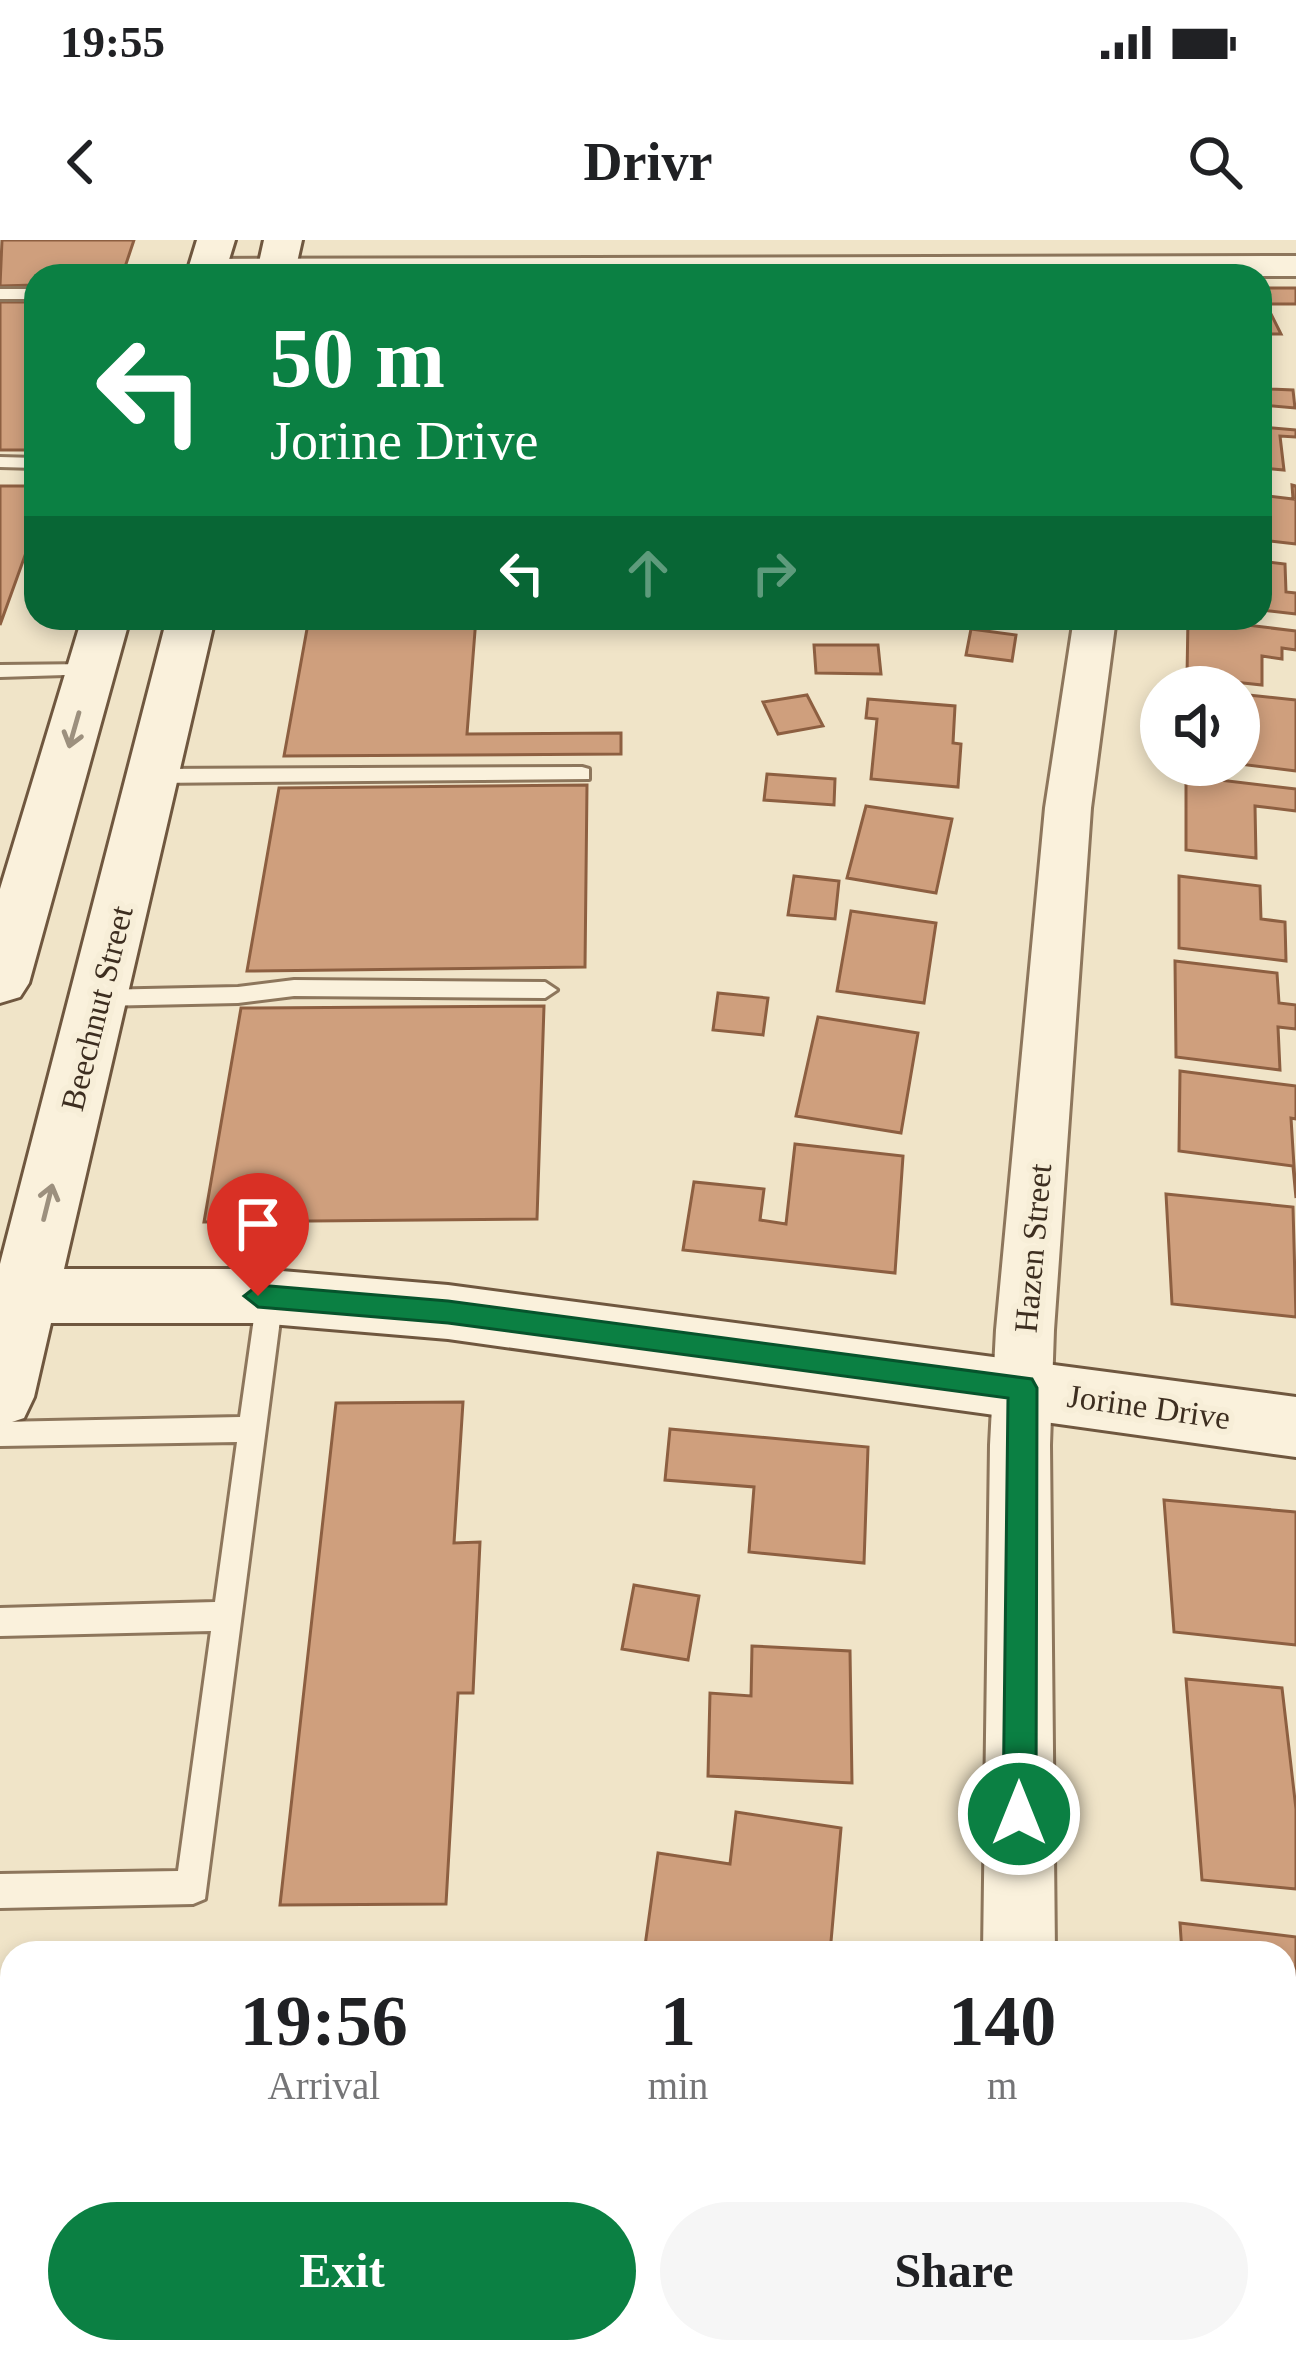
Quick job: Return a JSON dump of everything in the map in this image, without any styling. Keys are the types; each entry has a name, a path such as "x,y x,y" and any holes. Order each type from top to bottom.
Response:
{"main road":[{"path":"0,982 99,644 188,631"},
{"name":"Beechnut Street","path":"0,1397 12,1296 98,998 188,631"},
{"name":"Jorine Drive","path":"12,1296 270,1297 471,1315 1296,1426"}],"street":[{"path":"210,262 461,264"},
{"name":"Hazen Street","path":"1019,1941 1022,1388 1068,808 1093,630"}],"lane":[{"path":"0,671 99,644"},
{"path":"153,776 582,774"},
{"path":"98,998 294,988 545,991"},
{"path":"0,1891 193,1887 270,1297"},
{"path":"0,1433 252,1429"},
{"path":"0,1622 228,1616"}],"building":[{"path":"2,240 134,240 126,264 24,264 24,285 0,286"},
{"path":"1272,288 1296,288 1296,304 1272,304"},
{"path":"0,302 24,302 24,450 0,450"},
{"path":"1272,389 1293,390 1295,408 1272,406"},
{"path":"1272,428 1296,430 1296,437 1280,436 1284,470 1272,469"},
{"path":"1292,485 1296,486 1296,544 1272,541 1272,496 1293,499"},
{"path":"0,486 24,486 24,558 0,625"},
{"path":"1272,562 1285,564 1286,592 1296,593 1296,614 1272,611"},
{"path":"307,630 475,630 467,734 621,733 621,754 284,756"},
{"path":"971,630 1016,635 1012,661 966,655"},
{"path":"1188,630 1296,631 1296,650 1282,648 1282,659 1262,656 1262,685 1260,666 1187,666"},
{"path":"814,645 878,645 881,674 816,673"},
{"path":"807,695 823,726 778,734 763,702"},
{"path":"1260,696 1296,700 1296,771 1260,767"},
{"path":"868,699 955,706 953,743 961,744 958,787 871,779 877,719 866,718"},
{"path":"767,774 835,779 834,805 764,800"},
{"path":"587,785 585,967 247,971 279,788"},
{"path":"1186,786 1296,789 1296,811 1255,806 1256,858 1186,850"},
{"path":"866,806 952,819 936,893 847,878"},
{"path":"794,876 839,881 835,919 788,915"},
{"path":"1179,876 1260,886 1261,919 1285,922 1286,961 1179,948"},
{"path":"851,911 936,923 924,1003 837,991"},
{"path":"1175,961 1277,973 1279,1003 1296,1005 1296,1029 1278,1027 1280,1070 1176,1057"},
{"path":"718,993 768,998 763,1035 713,1030"},
{"path":"544,1006 537,1219 204,1222 241,1008"},
{"path":"818,1017 918,1033 901,1133 796,1116"},
{"path":"1180,1071 1296,1086 1296,1119 1291,1118 1296,1198 1293,1166 1179,1151"},
{"path":"795,1144 903,1156 895,1273 683,1250 694,1182 764,1189 760,1220 786,1224"},
{"path":"1166,1194 1293,1207 1296,1317 1172,1304"},
{"path":"463,1402 454,1543 480,1542 473,1693 458,1693 446,1904 280,1905 336,1403"},
{"path":"670,1429 868,1447 864,1563 749,1552 754,1487 665,1480"},
{"path":"1164,1500 1296,1512 1296,1645 1174,1632"},
{"path":"634,1585 699,1596 688,1660 622,1649"},
{"path":"752,1646 850,1651 852,1783 708,1776 710,1693 751,1696"},
{"path":"1186,1679 1282,1688 1296,1809 1296,1889 1202,1880"},
{"path":"736,1812 841,1828 831,1941 646,1941 658,1853 730,1864"},
{"path":"1180,1923 1296,1937 1296,1941 1181,1941"}],"route":[{"path":"258,1296 448,1312 1022,1388 1019,1814"}]}
